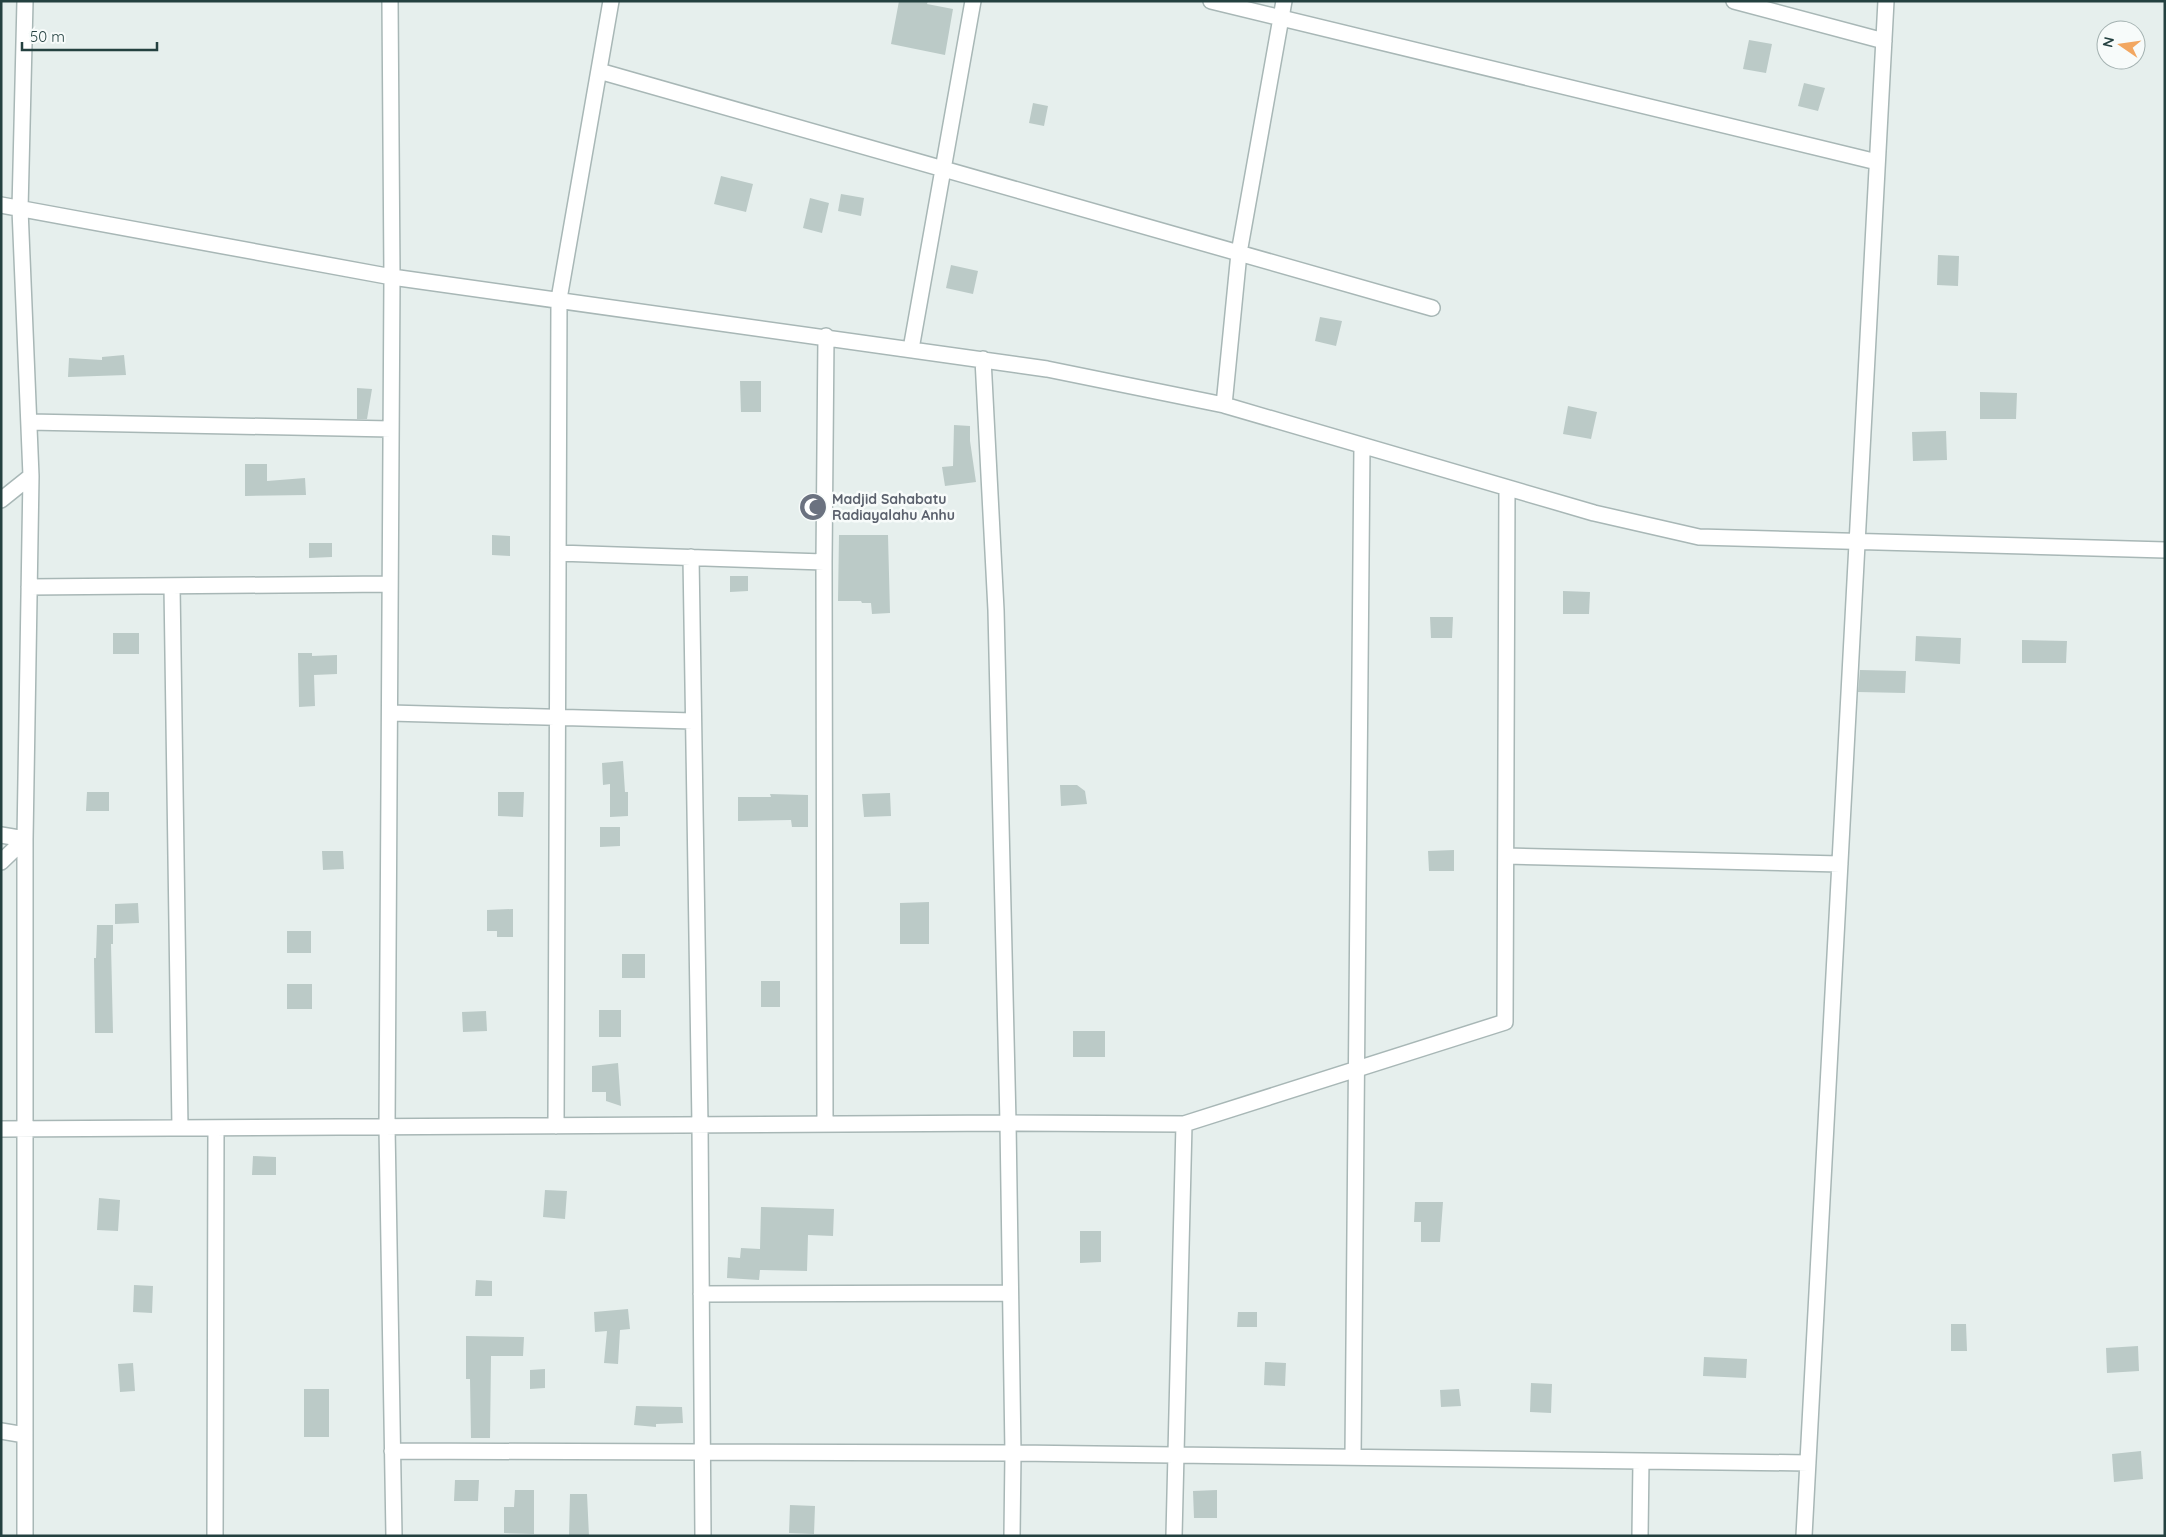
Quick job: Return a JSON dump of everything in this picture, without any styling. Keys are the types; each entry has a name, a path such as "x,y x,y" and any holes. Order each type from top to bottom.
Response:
{"street":[{"path":"24,1 20,209 31,476 24,839 26,1536"},
{"path":"390,1 392,277 387,1127 394,1536"},
{"path":"556,1126 559,299 611,1"},
{"path":"910,348 973,1"},
{"path":"1212,1 1877,162"},
{"path":"1224,405 1238,253 1284,1"},
{"path":"1734,1 1884,41"},
{"path":"1804,1536 1886,1"},
{"path":"599,71 1432,308"},
{"path":"1,205 392,277 826,336 1047,369 1224,405 1594,513 1699,537 2165,550"},
{"path":"825,1124 824,562 826,336"},
{"path":"983,359 996,610 1008,1123 1013,1453 1012,1536"},
{"path":"29,422 391,429"},
{"path":"1353,1457 1362,446"},
{"path":"1,500 31,476"},
{"path":"1,1130 1008,1123 1184,1124 1505,1022 1507,488"},
{"path":"558,553 824,562"},
{"path":"691,557 700,1125 703,1536"},
{"path":"29,587 390,584"},
{"path":"172,586 180,1128"},
{"path":"390,713 693,721"},
{"path":"1,834 24,839"},
{"path":"1,862 24,839"},
{"path":"1506,856 1840,864"},
{"path":"1174,1536 1184,1124"},
{"path":"215,1536 216,1128"},
{"path":"701,1294 1010,1293"},
{"path":"1,1432 25,1434"},
{"path":"392,1451 1013,1453 1808,1463"},
{"path":"1640,1536 1641,1461"}],"building":[{"path":"899,1 928,1 927,4 953,9 945,55 891,44"},
{"path":"1749,40 1772,44 1766,73 1743,69"},
{"path":"1804,83 1825,88 1818,111 1798,106"},
{"path":"1033,103 1048,106 1044,126 1029,123"},
{"path":"721,176 753,184 746,212 714,204"},
{"path":"841,194 864,198 861,216 838,211"},
{"path":"810,198 829,203 822,233 803,228"},
{"path":"1938,255 1959,256 1958,286 1937,285"},
{"path":"951,265 978,271 973,294 946,288"},
{"path":"1320,317 1342,321 1336,346 1315,341"},
{"path":"124,355 126,375 68,377 69,358 102,360 102,357"},
{"path":"740,381 761,381 761,412 741,412"},
{"path":"357,388 372,389 367,419 357,419"},
{"path":"1980,392 2017,393 2016,419 1980,419"},
{"path":"1568,406 1597,412 1591,439 1563,434"},
{"path":"954,425 970,426 970,441 976,482 945,486 942,467 953,466"},
{"path":"1946,431 1947,460 1913,461 1912,432"},
{"path":"245,464 267,464 267,481 305,478 306,495 245,496"},
{"path":"492,535 510,536 510,556 492,555"},
{"path":"839,535 888,535 890,613 872,614 871,603 838,601"},
{"path":"309,543 332,543 332,557 309,558"},
{"path":"730,576 748,576 748,591 730,592"},
{"path":"1563,591 1590,592 1589,614 1563,614"},
{"path":"1430,617 1453,617 1452,638 1431,638"},
{"path":"113,633 139,633 139,654 113,654"},
{"path":"1916,636 1961,638 1960,664 1915,661"},
{"path":"2022,640 2067,641 2066,663 2022,663"},
{"path":"298,653 312,653 312,656 337,655 337,674 314,675 315,706 299,707"},
{"path":"1860,670 1906,671 1905,693 1858,692"},
{"path":"623,761 625,792 628,792 628,816 610,817 610,784 603,785 602,763"},
{"path":"1060,785 1077,785 1085,791 1087,804 1061,806"},
{"path":"87,792 109,792 109,811 86,811"},
{"path":"498,792 524,792 523,817 498,816"},
{"path":"890,793 891,816 864,817 862,794"},
{"path":"770,794 808,795 808,827 792,827 791,820 738,821 738,797 771,797"},
{"path":"600,827 620,827 620,846 600,847"},
{"path":"1454,850 1454,871 1429,871 1428,851"},
{"path":"322,851 343,851 344,869 323,870"},
{"path":"929,902 929,944 900,944 900,903"},
{"path":"138,903 139,923 115,924 115,904"},
{"path":"513,909 513,937 497,937 497,931 487,931 487,910"},
{"path":"97,925 113,925 113,944 111,944 113,1033 95,1033 94,958 96,958"},
{"path":"287,931 311,931 311,953 287,953"},
{"path":"622,954 645,954 645,978 622,978"},
{"path":"761,981 780,981 780,1007 761,1007"},
{"path":"287,984 312,984 312,1009 287,1009"},
{"path":"599,1010 621,1010 621,1037 599,1037"},
{"path":"486,1011 487,1031 463,1032 462,1012"},
{"path":"1073,1031 1105,1031 1105,1057 1073,1057"},
{"path":"618,1063 621,1106 606,1101 606,1092 592,1092 592,1066"},
{"path":"253,1156 276,1157 276,1175 252,1175"},
{"path":"545,1190 567,1191 565,1219 543,1217"},
{"path":"99,1198 120,1200 118,1231 97,1230"},
{"path":"1415,1202 1443,1202 1440,1242 1421,1242 1421,1222 1414,1222"},
{"path":"761,1207 834,1209 833,1236 808,1235 807,1271 760,1270 759,1280 727,1278 728,1257 740,1258 741,1248 760,1249"},
{"path":"1080,1231 1101,1231 1101,1262 1080,1263"},
{"path":"476,1280 492,1281 492,1296 475,1296"},
{"path":"134,1285 153,1286 152,1313 133,1312"},
{"path":"628,1309 630,1329 620,1330 618,1364 604,1363 607,1331 595,1332 594,1312"},
{"path":"1238,1312 1257,1312 1257,1327 1237,1327"},
{"path":"1951,1324 1966,1324 1967,1351 1951,1351"},
{"path":"466,1336 524,1337 523,1356 491,1356 490,1438 471,1438 470,1379 466,1379"},
{"path":"2138,1346 2139,1371 2107,1373 2106,1348"},
{"path":"1704,1357 1747,1359 1746,1378 1703,1376"},
{"path":"1265,1362 1286,1363 1285,1386 1264,1385"},
{"path":"133,1363 135,1391 120,1392 118,1364"},
{"path":"545,1369 545,1388 530,1389 530,1370"},
{"path":"1531,1383 1552,1384 1551,1413 1530,1412"},
{"path":"304,1389 329,1389 329,1437 304,1437"},
{"path":"1459,1389 1461,1406 1441,1407 1440,1390"},
{"path":"636,1406 682,1407 683,1423 656,1424 656,1427 634,1425"},
{"path":"2141,1451 2143,1479 2114,1482 2112,1454"},
{"path":"455,1480 479,1480 478,1501 454,1501"},
{"path":"515,1490 534,1490 534,1534 504,1533 504,1507 514,1507"},
{"path":"1217,1490 1217,1518 1194,1518 1193,1491"},
{"path":"570,1494 587,1494 589,1536 569,1536"},
{"path":"790,1505 815,1506 814,1534 789,1533"}],"place":[{"name":"Madjid Sahabatu Radiayalahu Anhu","path":"813,507"}]}
